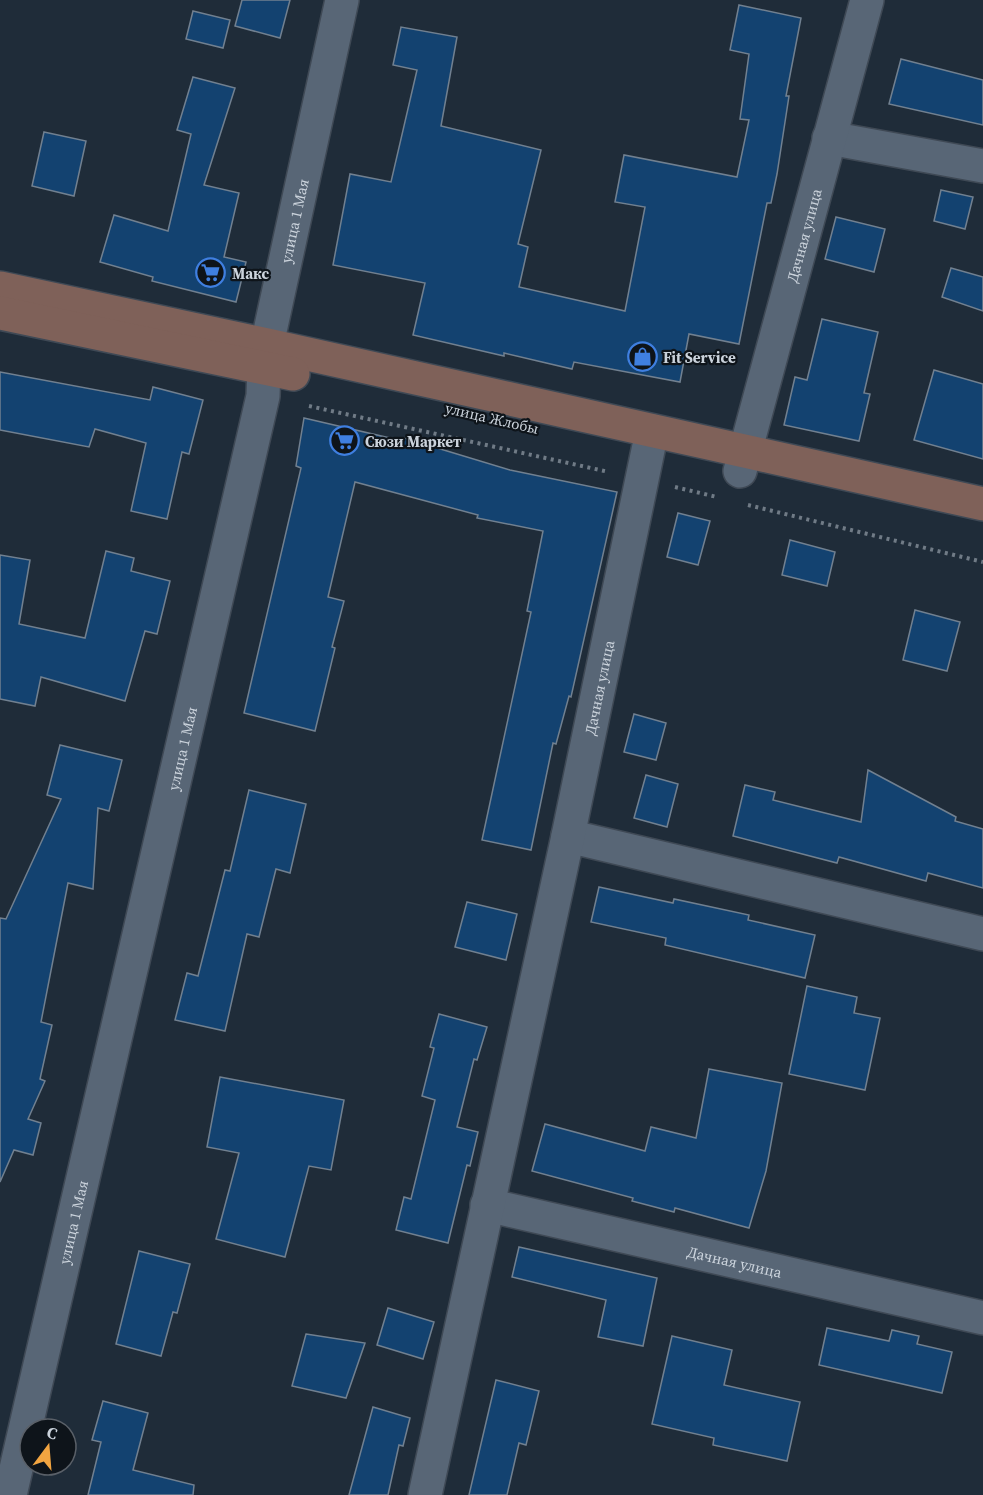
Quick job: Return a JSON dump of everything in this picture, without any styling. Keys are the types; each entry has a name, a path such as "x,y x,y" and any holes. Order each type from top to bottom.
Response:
{"main road":[{"path":"0,288 264,369"},
{"name":"улица Жлобы","path":"0,313 647,454 743,461 983,504"},
{"name":"улица Жлобы","path":"743,461 983,526"}],"street":[{"name":"улица 1 Мая","path":"10,1495 264,369 342,0"},
{"name":"Дачная улица","path":"743,461 867,0"},
{"path":"829,138 983,166"},
{"name":"Дачная улица","path":"425,1495 568,836 647,454"},
{"path":"568,836 983,934"},
{"name":"Дачная улица","path":"487,1205 983,1318"}],"path":[{"path":"264,369 647,454 721,498"},
{"path":"744,504 983,562"}],"building":[{"path":"242,0 290,0 280,38 235,26"},
{"path":"739,5 801,18 786,96 789,96 777,174 771,203 767,203 739,344 689,334 680,382 574,362 572,369 413,335 425,283 333,265 350,174 391,182 417,70 393,65 401,27 457,37 441,126 541,150 518,244 528,247 519,287 625,311 645,207 615,202 624,155 737,177 749,120 740,119 749,54 730,50"},
{"path":"193,11 230,20 223,48 186,39"},
{"path":"901,59 983,80 983,125 889,104"},
{"path":"193,77 235,88 204,185 239,193 224,257 246,262 236,302 152,281 153,277 100,262 114,215 168,231 191,134 177,130"},
{"path":"44,132 86,141 74,196 32,186"},
{"path":"941,190 973,197 965,229 934,221"},
{"path":"836,217 885,229 874,272 825,259"},
{"path":"951,268 983,277 983,311 942,297"},
{"path":"822,319 878,332 864,393 870,394 859,441 784,425 795,377 807,380"},
{"path":"934,370 983,384 983,459 914,440"},
{"path":"0,372 150,400 153,387 203,400 189,454 182,452 167,519 131,511 146,443 95,429 89,447 0,430"},
{"path":"304,418 403,441 404,438 510,470 617,492 571,697 569,696 556,744 553,743 531,850 482,840 531,612 527,611 543,531 477,518 478,515 355,482 328,597 344,601 315,731 244,713 301,468 296,466"},
{"path":"678,513 710,521 698,565 667,557"},
{"path":"790,540 835,552 827,586 782,575"},
{"path":"106,551 134,558 131,571 170,581 157,634 145,631 125,701 41,677 35,706 0,699 0,555 30,560 19,624 85,638"},
{"path":"915,610 960,622 947,671 903,660"},
{"path":"634,714 666,723 656,760 624,752"},
{"path":"60,745 122,760 109,811 98,808 93,889 68,883 41,1022 52,1025 40,1079 45,1081 28,1119 41,1123 33,1155 14,1150 0,1182 0,918 6,919 61,799 47,795"},
{"path":"868,770 956,817 955,821 983,829 983,888 928,873 926,881 839,857 837,863 733,836 745,785 775,792 773,800 861,822"},
{"path":"646,775 678,784 667,827 634,818"},
{"path":"249,790 306,804 290,873 276,869 259,937 247,934 225,1031 175,1020 187,973 198,976 225,870 230,871"},
{"path":"599,887 673,903 674,899 749,915 748,920 815,935 805,978 665,945 666,938 591,922"},
{"path":"467,902 517,914 506,960 455,947"},
{"path":"807,986 857,997 854,1013 880,1018 865,1090 789,1074"},
{"path":"439,1014 487,1027 477,1060 474,1059 457,1127 478,1132 470,1166 467,1165 448,1243 396,1230 404,1197 411,1199 435,1100 422,1096 434,1048 430,1047"},
{"path":"709,1069 782,1083 766,1171 749,1228 675,1208 674,1212 632,1201 633,1198 532,1171 545,1124 645,1151 651,1127 696,1138"},
{"path":"220,1077 344,1100 331,1170 309,1166 285,1257 216,1239 239,1153 207,1147"},
{"path":"519,1247 657,1278 643,1346 598,1337 606,1300 512,1277"},
{"path":"139,1251 190,1264 177,1313 173,1312 161,1356 116,1344"},
{"path":"388,1308 434,1322 423,1359 377,1345"},
{"path":"827,1328 889,1341 892,1330 919,1336 917,1344 952,1352 942,1393 819,1365"},
{"path":"306,1334 365,1343 346,1398 292,1386"},
{"path":"672,1336 732,1350 724,1385 800,1402 787,1461 713,1445 714,1438 652,1424"},
{"path":"496,1380 539,1391 526,1445 519,1443 507,1495 469,1495"},
{"path":"103,1401 148,1413 133,1470 194,1485 193,1495 88,1495 101,1442 92,1440"},
{"path":"373,1407 410,1418 403,1446 399,1445 388,1495 349,1495"}],"place":[{"name":"Макс","path":"211,273"},
{"name":"Fit Service","path":"642,357"},
{"name":"Сюзи Маркет","path":"344,441"}]}
